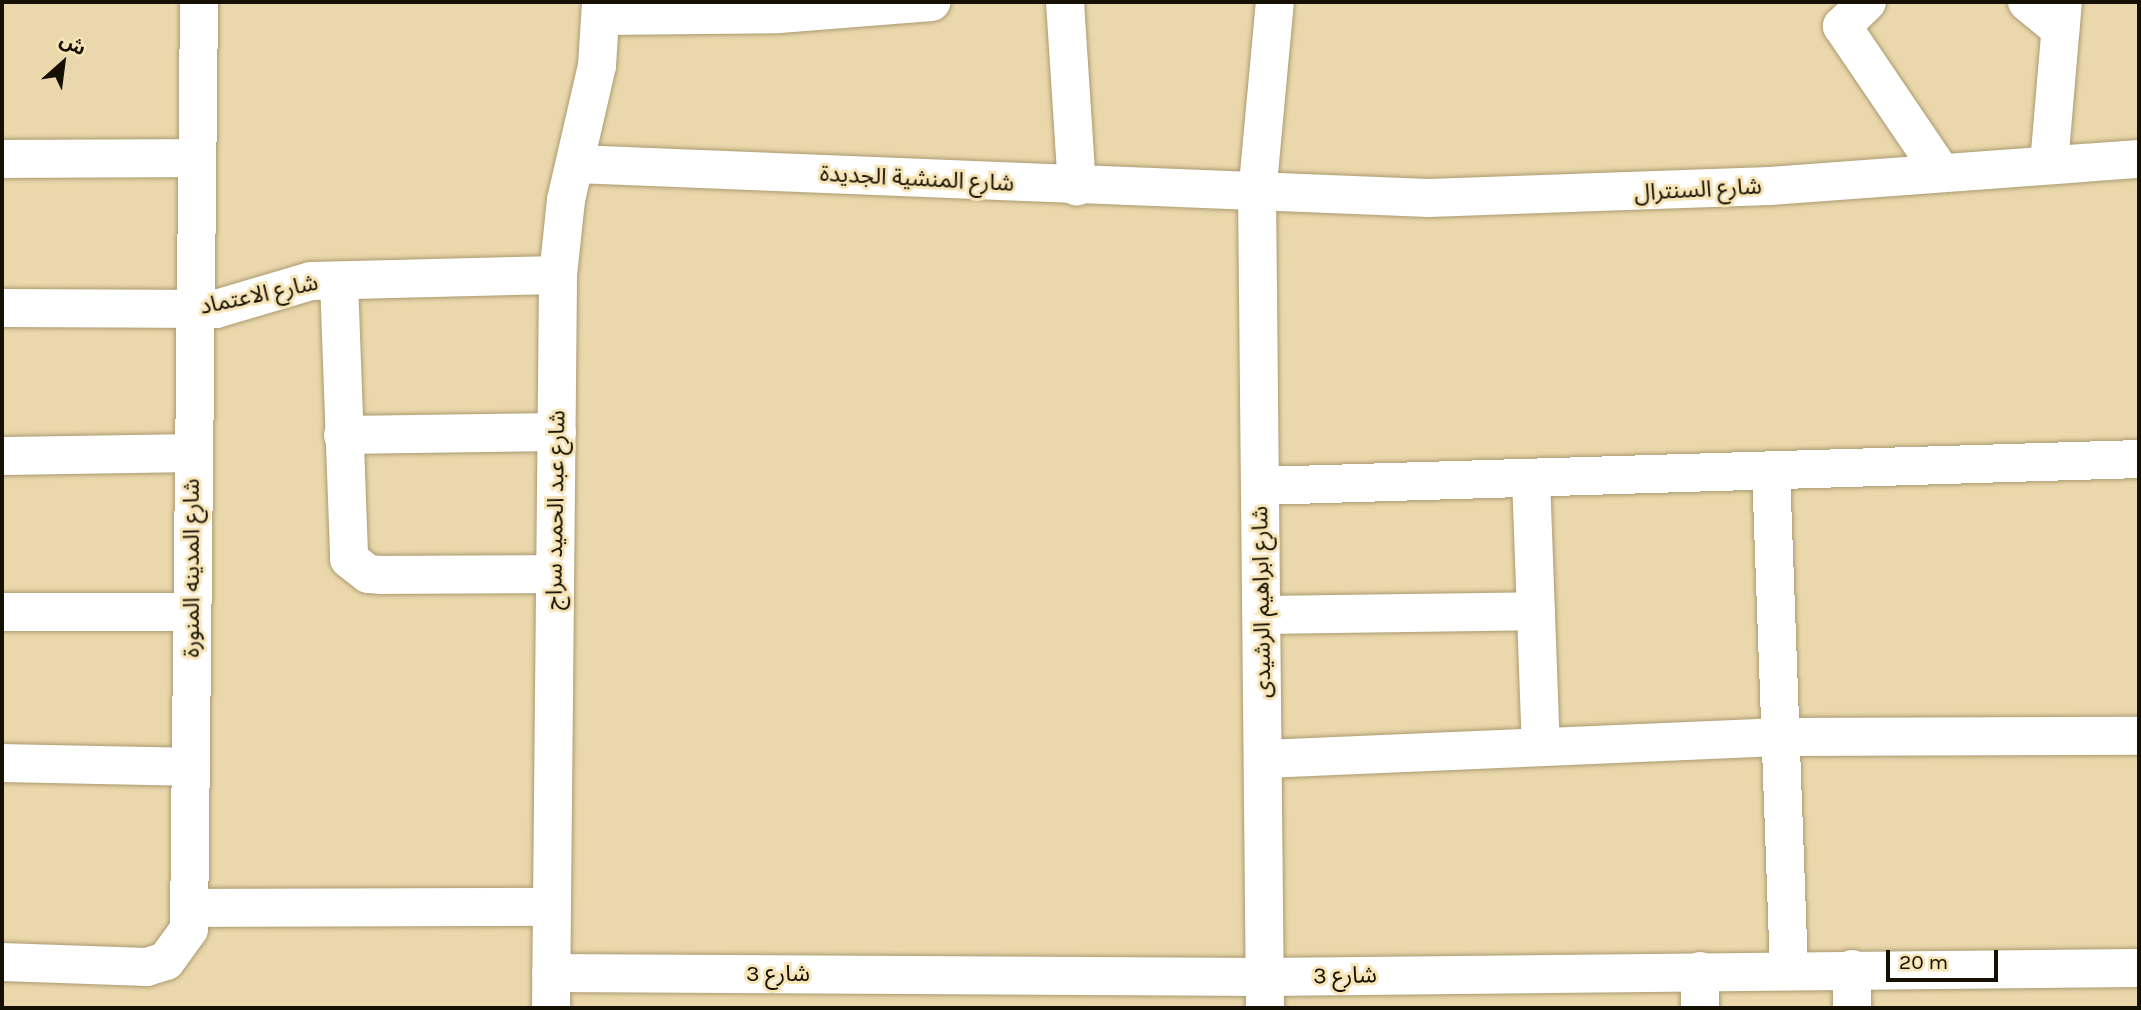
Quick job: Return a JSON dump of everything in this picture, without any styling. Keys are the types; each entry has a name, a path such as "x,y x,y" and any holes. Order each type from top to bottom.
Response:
{"street":[{"name":"شارع المدينه المنورة","path":"2,962 147,967 166,961 181,947 189,929 199,2"},
{"name":"شارع عبد الحميد سراج","path":"551,990 558,275 601,9 647,8 779,14 932,2"},
{"path":"1065,2 1077,187"},
{"name":"شارع ابراهيم الرشيدى","path":"1265,993 1265,759 1257,195 1275,2"},
{"path":"2026,2 2061,15 2049,164"},
{"path":"1844,10 1940,171"},
{"path":"2,159 197,158"},
{"name":"شارع السنترال","path":"1257,195 1599,195 2139,159"},
{"name":"شارع المنشية الجديدة","path":"576,164 1257,195"},
{"name":"شارع الاعتماد","path":"2,308 195,310 237,304 283,286 340,281 558,275"},
{"path":"340,281 346,547 357,568 381,575 555,574"},
{"path":"343,435 557,432"},
{"path":"2,456 193,453"},
{"path":"1261,486 2139,459"},
{"path":"1771,470 1789,970"},
{"path":"1531,478 1541,747"},
{"path":"2,612 191,611"},
{"path":"1262,615 1536,611"},
{"path":"1265,759 1780,737 2139,736"},
{"path":"2,763 191,767"},
{"path":"190,908 551,907"},
{"name":"شارع 3","path":"551,990 1265,993 1700,971 2139,968"},
{"path":"1852,969 1852,1008"},
{"path":"1700,971 1700,1008"}]}
